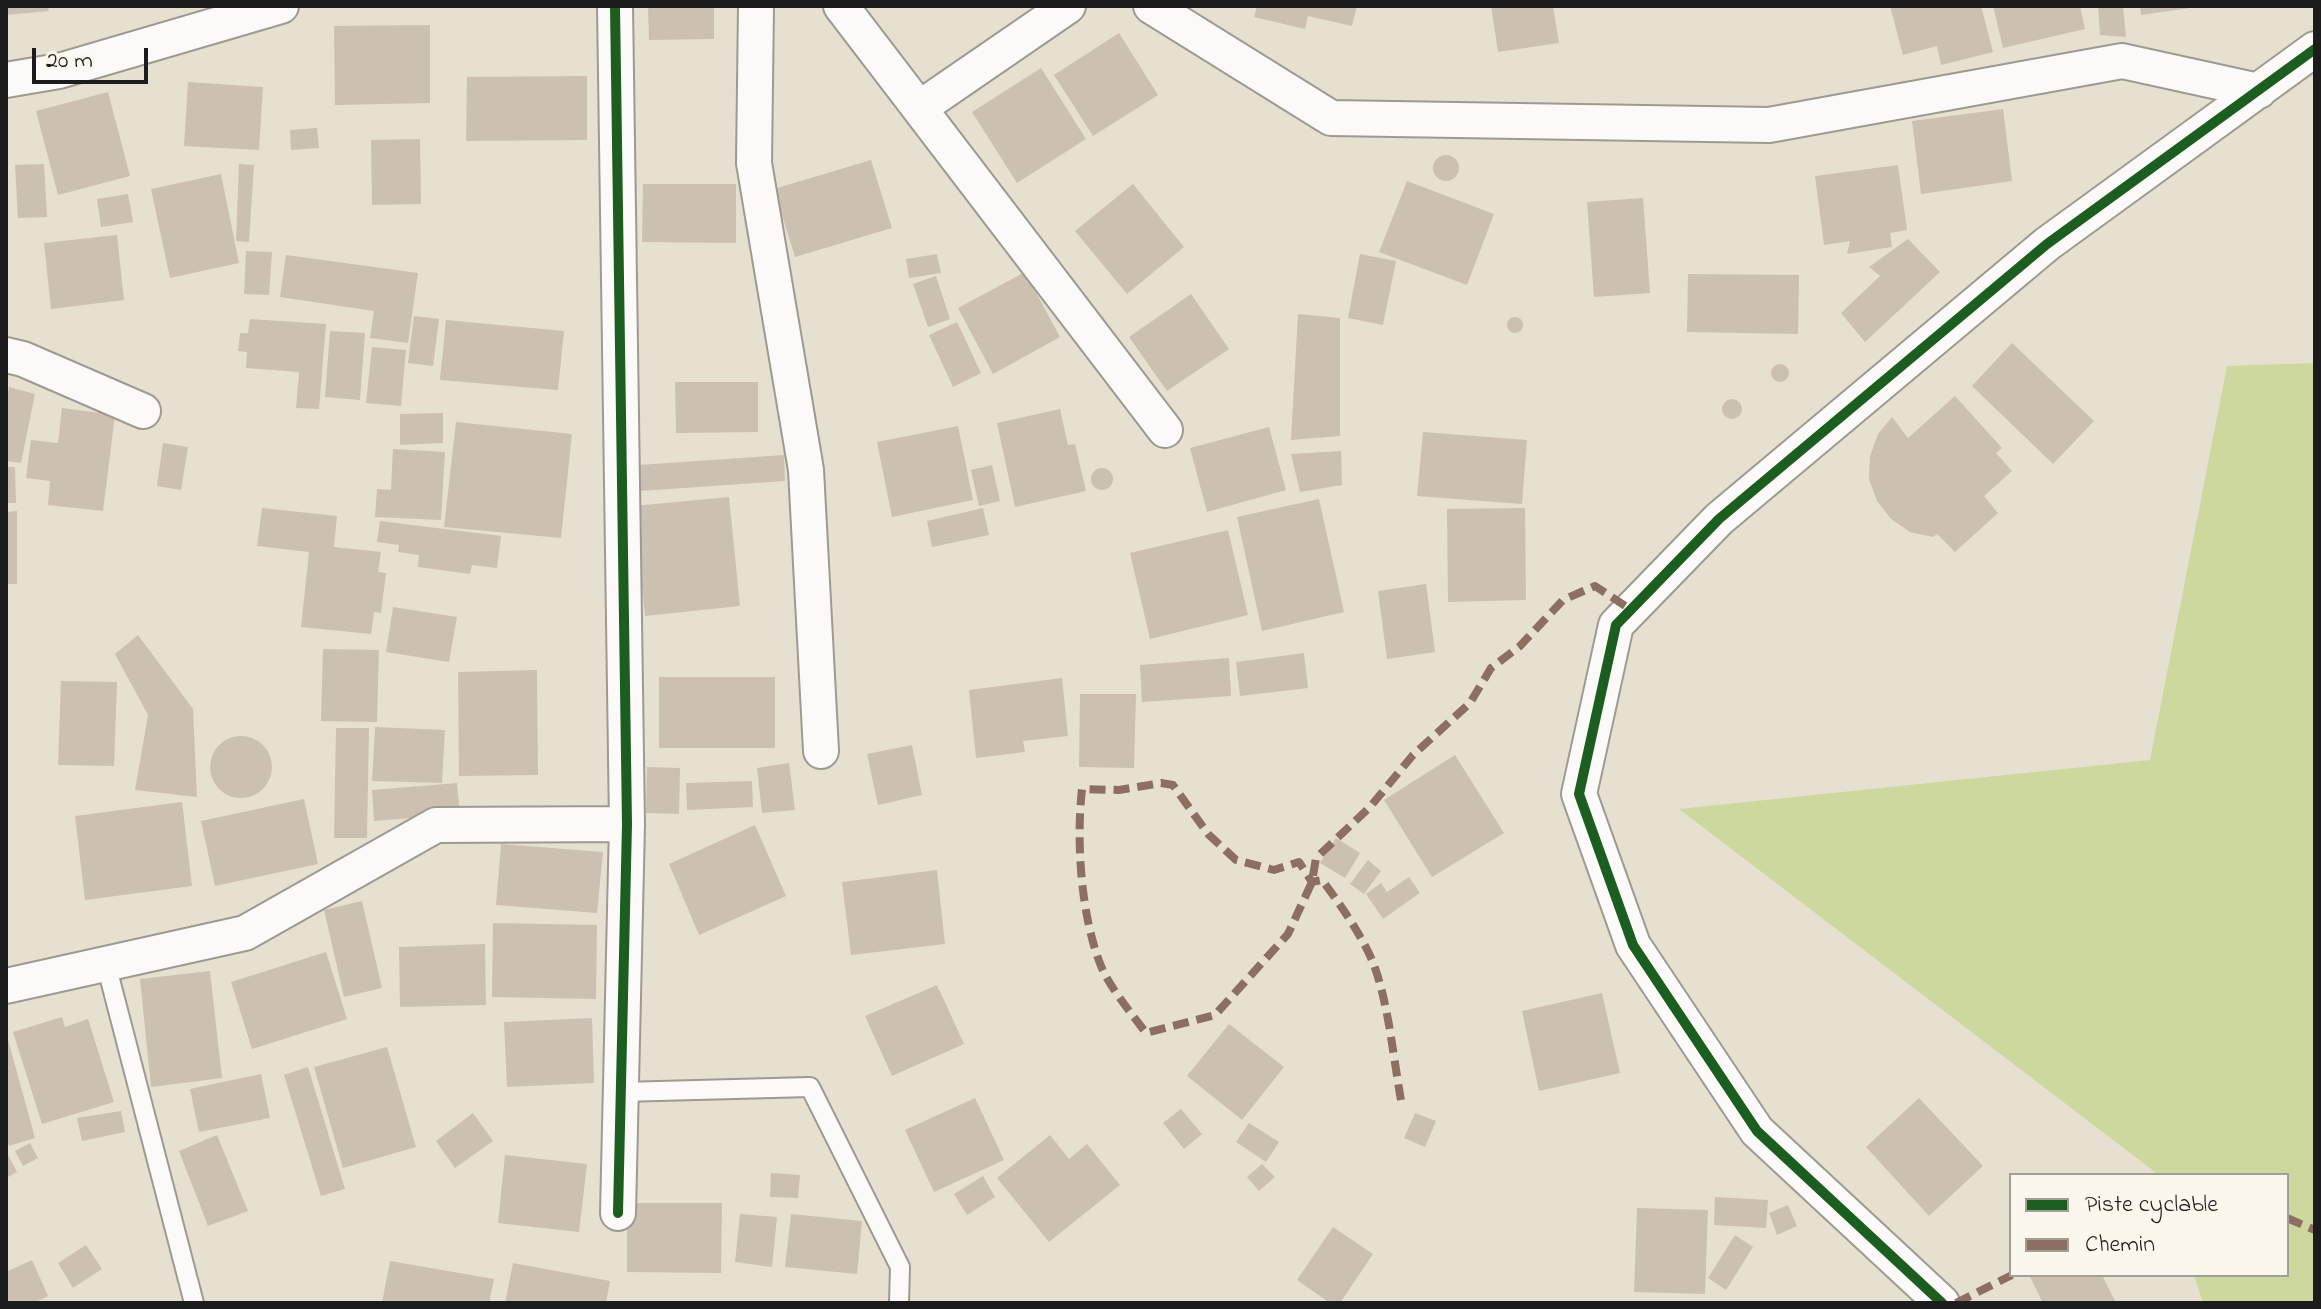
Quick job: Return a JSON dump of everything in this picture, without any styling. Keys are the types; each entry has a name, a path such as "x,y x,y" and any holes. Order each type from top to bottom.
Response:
{"street":[{"path":"6,80 59,71 281,6"},
{"path":"615,6 627,824 618,1213"},
{"path":"756,6 754,163 806,470 821,751"},
{"path":"841,6 1165,430"},
{"path":"921,107 1068,6"},
{"path":"1151,6 1189,15 1331,118 1769,125 2122,61 2259,91"},
{"path":"1942,1303 1757,1131 1633,945 1579,794 1616,625 1719,519 2047,244 2315,49"},
{"path":"6,355 23,359 143,411"},
{"path":"6,986 245,933 436,825 627,824"}],"lane":[{"path":"106,964 194,1303"},
{"path":"621,1092 810,1087 900,1267 899,1303"}],"green space":[{"path":"2315,363 2315,1303 2203,1303 2195,1277 2289,1277 2289,1173 2156,1173 1679,809 2150,760 2227,366"}],"building":[{"path":"6,6 48,6 49,11 6,15"},
{"path":"648,6 714,6 714,39 649,40"},
{"path":"1257,6 1357,6 1352,26 1308,16 1305,29 1254,17"},
{"path":"1491,6 1553,6 1559,43 1498,52"},
{"path":"1890,6 1981,6 1993,52 1941,65 1937,46 1903,55"},
{"path":"1993,6 2080,6 2085,29 2003,48"},
{"path":"2098,6 2123,6 2126,37 2100,35"},
{"path":"2140,6 2190,6 2190,8 2141,15"},
{"path":"430,25 430,103 335,105 334,26"},
{"path":"1119,33 1158,95 1093,136 1054,75"},
{"path":"1041,68 1086,139 1017,183 972,112"},
{"path":"587,76 587,140 466,141 467,77"},
{"path":"188,82 263,87 259,150 184,146"},
{"path":"108,92 130,176 58,195 36,111"},
{"path":"2003,109 2012,181 1921,194 1912,121"},
{"path":"317,128 319,148 291,150 290,130"},
{"path":"420,139 421,204 372,205 371,140"},
{"path":"1446,155 1455,159 1459,168 1455,177 1446,181 1437,177 1433,168 1437,159"},
{"path":"871,160 892,228 795,257 774,189"},
{"path":"44,164 47,217 18,218 15,165"},
{"path":"239,164 254,165 249,242 236,241"},
{"path":"1898,165 1907,230 1890,233 1892,247 1847,254 1850,241 1824,245 1815,176"},
{"path":"221,174 239,263 170,278 151,189"},
{"path":"1407,181 1494,214 1467,285 1379,252"},
{"path":"643,184 736,184 736,243 642,242"},
{"path":"1133,184 1184,247 1127,294 1075,231"},
{"path":"128,194 133,222 101,227 97,199"},
{"path":"1643,198 1650,293 1594,297 1587,202"},
{"path":"117,235 124,300 51,309 44,243"},
{"path":"1908,239 1940,272 1865,342 1841,313 1880,276 1869,267"},
{"path":"246,251 272,252 269,295 244,294"},
{"path":"937,254 941,273 909,278 906,259"},
{"path":"1360,254 1396,261 1383,325 1348,318"},
{"path":"286,255 418,273 408,343 370,338 374,311 280,297"},
{"path":"1025,272 1060,337 993,374 958,308"},
{"path":"1688,274 1799,275 1798,334 1687,332"},
{"path":"936,276 950,319 928,327 913,284"},
{"path":"1191,294 1229,349 1167,391 1129,337"},
{"path":"1298,314 1340,318 1340,436 1291,440"},
{"path":"414,316 439,319 433,366 408,363"},
{"path":"1515,317 1521,319 1521,331 1515,333 1509,331 1507,325 1509,319"},
{"path":"250,319 326,324 319,409 296,408 299,372 246,368 247,352 238,351 240,333 248,333"},
{"path":"446,320 564,331 558,390 440,380"},
{"path":"957,322 981,373 953,387 929,335"},
{"path":"330,331 365,333 360,400 325,397"},
{"path":"2012,343 2094,421 2053,464 1972,386"},
{"path":"372,347 406,350 401,406 366,403"},
{"path":"1780,364 1789,373 1780,382 1771,373"},
{"path":"675,382 758,382 758,432 676,433"},
{"path":"9,387 35,394 21,463 6,461"},
{"path":"1955,396 2002,448 1996,453 2012,471 1984,496 1998,513 1955,552 1937,534 1933,537 1910,532 1891,519 1877,501 1869,479 1870,456 1878,434 1892,417 1908,438"},
{"path":"1732,399 1739,402 1742,409 1739,416 1732,419 1725,416 1722,409 1725,402"},
{"path":"62,408 115,415 103,511 48,505 50,481 26,478 31,440 58,443"},
{"path":"1060,409 1068,445 1075,444 1086,491 1015,507 997,423"},
{"path":"443,413 443,443 400,445 400,414"},
{"path":"456,422 572,434 561,538 444,527"},
{"path":"958,426 973,500 892,517 877,442"},
{"path":"1269,427 1286,490 1207,512 1190,448"},
{"path":"1423,432 1527,440 1522,504 1417,496"},
{"path":"163,443 188,447 181,490 157,486"},
{"path":"393,449 445,452 441,520 375,517 377,489 391,490"},
{"path":"1341,451 1342,485 1300,492 1291,454"},
{"path":"784,455 785,481 640,491 639,465"},
{"path":"992,465 1000,501 979,506 971,470"},
{"path":"6,467 15,467 16,503 6,503"},
{"path":"1102,468 1110,471 1113,479 1110,487 1102,490 1094,487 1091,479 1094,471"},
{"path":"729,497 740,606 645,616 634,506"},
{"path":"1319,499 1344,612 1262,631 1237,517"},
{"path":"262,508 337,516 334,547 381,552 378,572 386,573 381,613 374,612 371,634 301,627 309,552 257,546"},
{"path":"983,508 989,535 932,547 927,521"},
{"path":"1525,508 1526,600 1448,602 1447,509"},
{"path":"17,511 17,584 6,584 6,512"},
{"path":"380,521 501,536 497,568 472,565 470,574 418,567 419,555 398,552 399,545 377,542"},
{"path":"1228,530 1248,615 1150,639 1130,553"},
{"path":"1426,584 1435,652 1387,659 1378,591"},
{"path":"393,607 457,617 449,662 386,652"},
{"path":"138,635 193,709 197,797 135,790 148,715 115,654"},
{"path":"323,649 379,650 377,722 321,721"},
{"path":"1304,653 1308,688 1240,696 1236,662"},
{"path":"1229,658 1231,696 1142,702 1140,665"},
{"path":"537,670 538,775 459,776 458,672"},
{"path":"659,677 775,677 775,748 659,748"},
{"path":"1062,678 1068,736 1023,741 1025,752 976,758 969,690"},
{"path":"61,681 117,682 114,766 58,765"},
{"path":"1080,694 1136,694 1134,768 1079,767"},
{"path":"375,727 445,730 442,783 372,781"},
{"path":"336,728 369,728 367,838 334,838"},
{"path":"241,736 253,738 263,745 270,755 270,779 263,789 253,796 241,798 229,796 219,789 212,779 210,767 212,755 219,745 229,738"},
{"path":"912,745 922,795 878,805 867,754"},
{"path":"1455,755 1504,833 1432,877 1384,800"},
{"path":"789,763 795,810 762,813 757,768"},
{"path":"647,767 680,768 679,814 646,813"},
{"path":"752,781 753,807 687,810 686,783"},
{"path":"457,783 460,814 374,821 372,790"},
{"path":"304,799 318,864 215,886 201,821"},
{"path":"182,802 192,886 85,900 75,816"},
{"path":"755,825 786,896 699,935 669,864"},
{"path":"1336,838 1360,853 1345,878 1320,863"},
{"path":"501,844 603,852 597,913 496,905"},
{"path":"1368,860 1381,871 1364,894 1350,884"},
{"path":"937,870 945,944 851,955 842,882"},
{"path":"1409,877 1420,893 1383,919 1366,894 1381,883 1387,892"},
{"path":"362,901 382,988 344,997 324,910"},
{"path":"493,923 597,925 596,999 492,997"},
{"path":"485,944 486,1005 400,1007 399,947"},
{"path":"326,952 347,1019 252,1049 231,982"},
{"path":"210,971 222,1078 151,1087 140,979"},
{"path":"937,985 964,1044 892,1076 865,1016"},
{"path":"1602,993 1620,1073 1539,1091 1522,1011"},
{"path":"62,1017 65,1027 88,1019 114,1102 42,1124 13,1032"},
{"path":"592,1018 594,1083 507,1087 504,1022"},
{"path":"1229,1024 1284,1067 1242,1120 1187,1076"},
{"path":"7,1036 35,1138 9,1146 6,1136"},
{"path":"387,1047 416,1147 343,1168 314,1067"},
{"path":"308,1067 345,1189 321,1196 284,1075"},
{"path":"261,1074 270,1118 199,1132 190,1089"},
{"path":"975,1098 1004,1160 934,1192 905,1130"},
{"path":"1919,1098 1983,1166 1929,1216 1866,1147"},
{"path":"1181,1109 1202,1134 1184,1149 1163,1123"},
{"path":"121,1111 125,1132 82,1141 77,1118"},
{"path":"473,1113 493,1141 455,1168 436,1141"},
{"path":"1415,1113 1436,1121 1425,1147 1404,1138"},
{"path":"1249,1123 1279,1142 1266,1162 1236,1142"},
{"path":"217,1135 248,1211 208,1226 179,1151"},
{"path":"1050,1135 1069,1159 1087,1144 1120,1185 1049,1242 997,1178"},
{"path":"30,1143 38,1158 23,1166 15,1151"},
{"path":"6,1151 17,1172 6,1178"},
{"path":"505,1155 587,1164 579,1232 498,1223"},
{"path":"1262,1164 1275,1177 1259,1191 1247,1177"},
{"path":"771,1173 800,1175 798,1198 770,1197"},
{"path":"983,1176 995,1197 967,1215 954,1194"},
{"path":"1715,1197 1768,1200 1766,1228 1714,1225"},
{"path":"627,1203 722,1203 721,1273 627,1272"},
{"path":"1788,1205 1797,1226 1777,1235 1769,1213"},
{"path":"1637,1208 1708,1210 1705,1294 1634,1292"},
{"path":"740,1214 777,1217 772,1267 735,1262"},
{"path":"791,1214 862,1221 857,1274 785,1267"},
{"path":"1333,1227 1373,1254 1340,1303 1330,1303 1297,1280"},
{"path":"1735,1235 1753,1247 1726,1290 1708,1278"},
{"path":"86,1245 102,1269 73,1288 58,1263"},
{"path":"32,1260 48,1296 34,1303 6,1303 6,1272"},
{"path":"390,1261 494,1279 489,1303 382,1303"},
{"path":"513,1263 610,1281 606,1303 505,1303"},
{"path":"2030,1277 2103,1277 2116,1303 2043,1303"}],"marked path":[{"path":"1401,1100 1387,1015 1374,965 1357,932 1322,880 1312,882 1299,862 1274,870 1236,860 1208,834 1173,785 1161,783 1119,790 1082,789 1080,855 1085,902 1094,946 1110,983 1146,1033 1215,1015 1288,934 1312,882 1316,858 1370,807 1413,755 1470,703 1491,668 1520,646 1563,600 1595,586 1630,609"},
{"path":"2289,1219 2315,1230"},
{"path":"1956,1303 2009,1276"}],"cycle path":[{"path":"615,6 627,824 618,1213"},
{"path":"1942,1303 1757,1131 1633,945 1579,794 1616,625 1719,519 2047,244 2315,49"}]}
